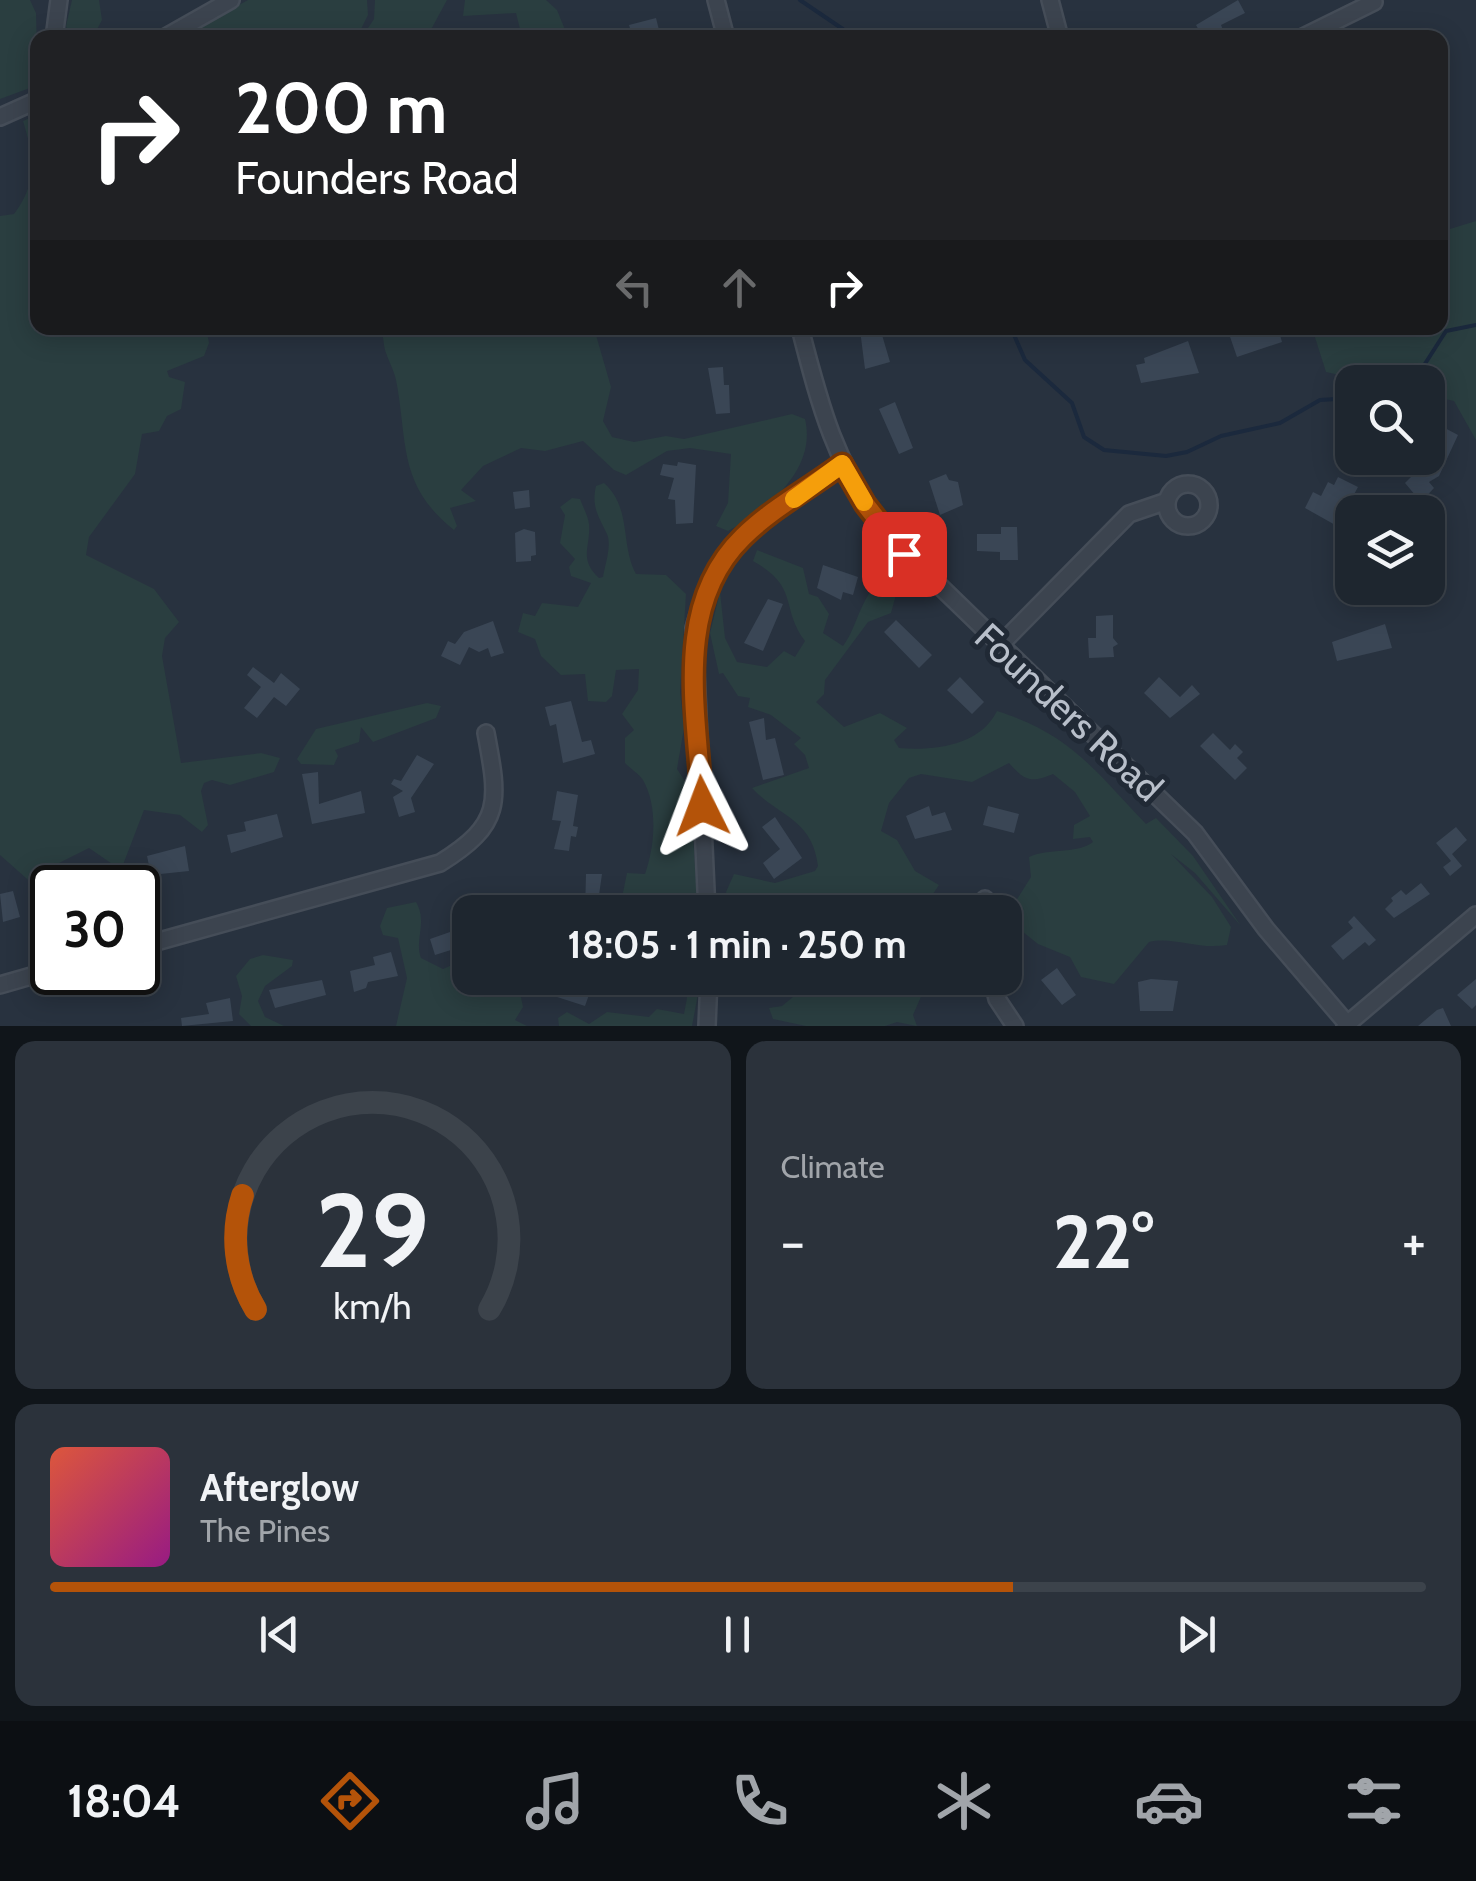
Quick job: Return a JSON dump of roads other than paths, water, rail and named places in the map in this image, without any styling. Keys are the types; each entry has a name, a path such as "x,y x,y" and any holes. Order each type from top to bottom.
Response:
{"street":[{"path":"55,30 59,0"},
{"path":"178,30 231,0"},
{"path":"716,0 724,30"},
{"path":"1050,0 1058,30"},
{"path":"1317,30 1374,2"},
{"path":"0,117 30,104"},
{"name":"Founders Road","path":"802,335 824,420 842,464 884,532 1195,833 1266,929 1347,1025"},
{"path":"706,895 694,628 704,593 742,537 842,464"},
{"path":"999,646 1129,514 1166,501"},
{"path":"160,941 440,864 474,842 492,816 496,786 486,733"},
{"path":"1347,1025 1476,915"},
{"path":"0,984 30,976"},
{"path":"706,1026 708,995"},
{"path":"997,995 1015,1026"}],"waterway":[{"path":"800,0 844,30"},
{"path":"1448,331 1476,325"},
{"path":"1014,335 1025,360 1072,403 1084,437 1104,450 1166,456 1187,452 1221,436 1280,423 1320,400 1335,399"},
{"path":"1424,365 1443,335"}]}
